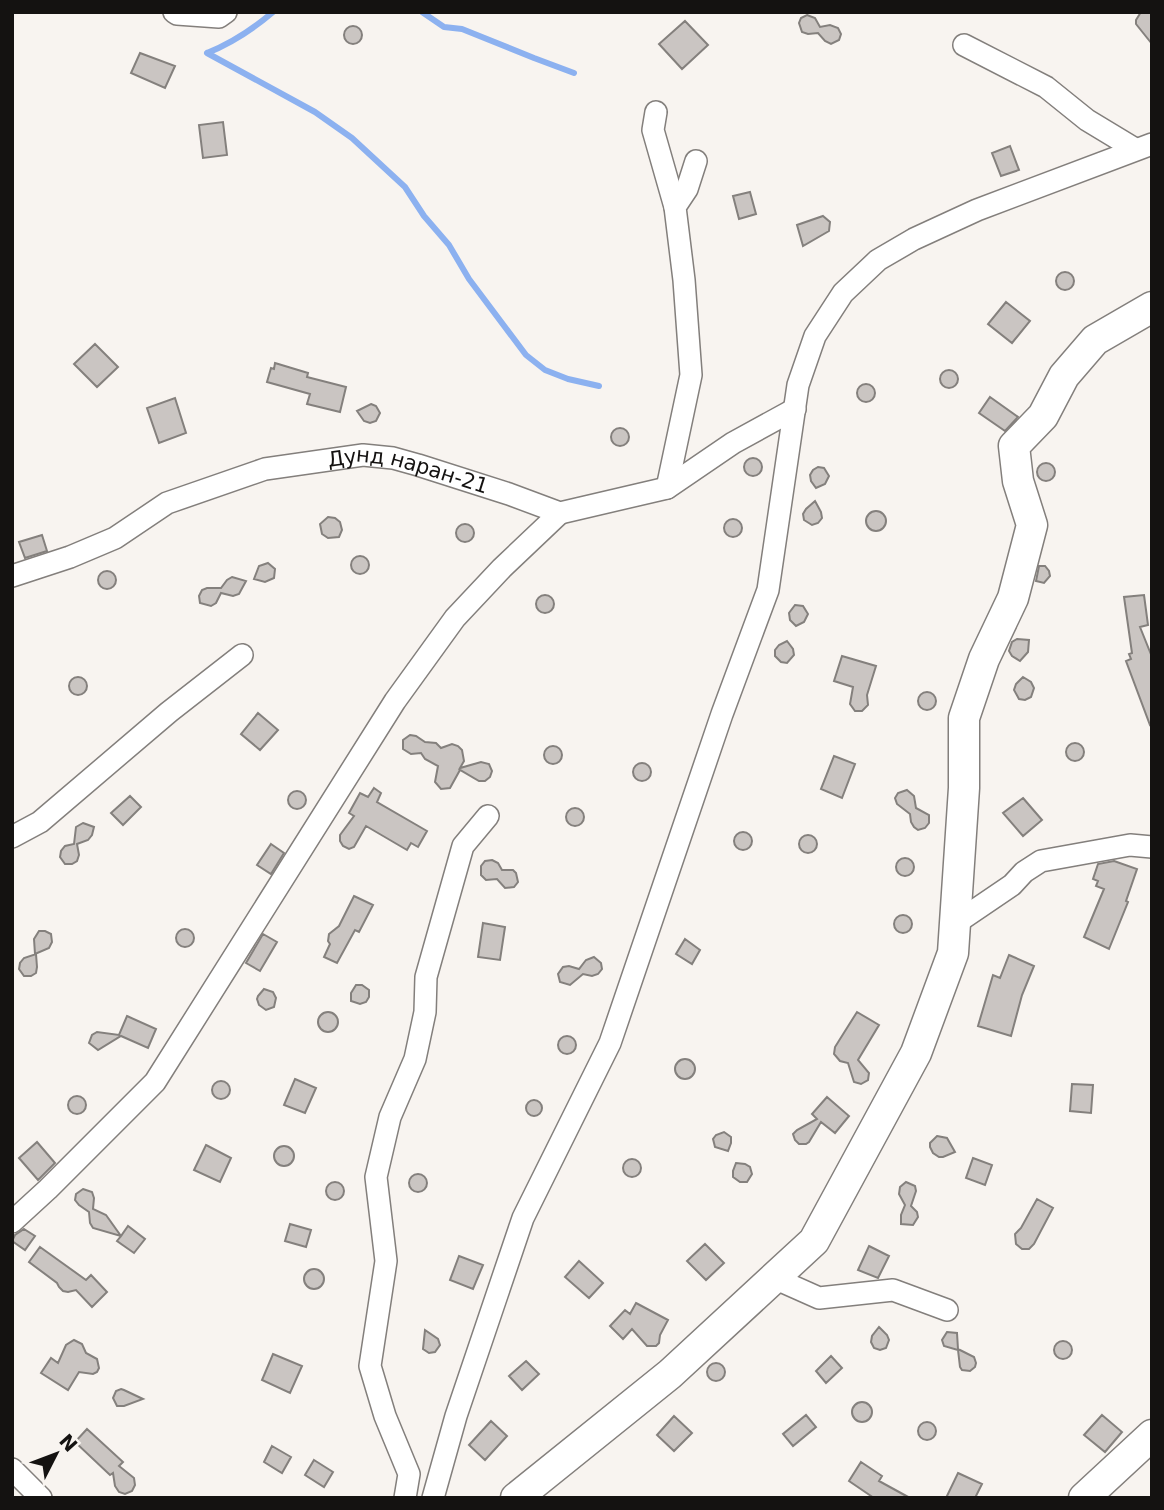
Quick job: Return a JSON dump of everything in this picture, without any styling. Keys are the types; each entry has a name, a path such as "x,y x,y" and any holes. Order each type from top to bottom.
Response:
{"street":[{"path":"176,13 219,17 226,12"},
{"path":"964,45 1046,87 1087,120 1143,146"},
{"path":"656,112 653,130 675,206 691,375 667,488"},
{"path":"433,1498 456,1416 523,1218 610,1043 722,714 768,590 798,385 815,336 843,293 878,260 914,239 977,210 1143,146"},
{"path":"675,206 687,189 696,161"},
{"path":"516,1498 670,1374 814,1241 916,1053 953,953 964,788 964,718 985,659 1013,598 1032,525 1018,481 1014,446 1043,416 1064,376 1095,340 1152,307"},
{"path":"12,1222 155,1082 395,701 455,618 502,568 560,513 667,488 733,443 795,409"},
{"name":"Дунд наран-21","path":"12,576 70,557 115,538 167,503 265,469 363,455 393,458 418,465 560,513"},
{"path":"12,837 40,822 169,712 242,655"},
{"path":"405,1498 409,1474 385,1416 370,1366 386,1261 376,1177 390,1117 415,1059 425,1012 426,977 463,846 488,816"},
{"path":"956,923 1012,885 1024,872 1041,861 1130,845 1152,847"},
{"path":"774,1278 819,1298 893,1290 947,1310"},
{"path":"1084,1498 1152,1435"},
{"path":"12,1469 41,1498"}],"building":[{"path":"1141,12 1152,12 1152,44 1136,24"},
{"path":"807,15 815,18 820,27 830,25 838,28 841,34 839,40 831,44 818,33 802,32 799,23 801,18"},
{"path":"685,21 708,45 682,69 659,44"},
{"path":"349,26 357,26 362,35 360,42 349,44 344,39 344,31"},
{"path":"140,53 175,66 165,88 131,73"},
{"path":"223,122 227,155 203,158 199,125"},
{"path":"1010,146 1019,170 1001,176 992,153"},
{"path":"750,192 756,214 739,219 733,196"},
{"path":"823,216 830,222 829,231 803,246 797,225"},
{"path":"1061,272 1069,272 1074,281 1072,288 1061,290 1056,285 1056,277"},
{"path":"1006,302 1030,321 1012,343 988,324"},
{"path":"95,344 118,367 97,387 74,364"},
{"path":"275,363 308,373 307,377 346,387 340,412 307,404 310,394 267,382"},
{"path":"945,370 953,370 958,379 956,386 945,388 940,383 940,375"},
{"path":"862,384 870,384 875,393 873,400 862,402 857,397 857,389"},
{"path":"990,397 1018,417 1005,431 979,413"},
{"path":"175,398 186,433 159,443 147,408"},
{"path":"371,404 376,406 380,413 376,421 370,423 364,421 357,411"},
{"path":"616,428 624,428 629,437 627,444 616,446 611,441 611,433"},
{"path":"749,458 757,458 762,467 760,474 749,476 744,471 744,463"},
{"path":"1042,463 1050,463 1055,472 1053,479 1042,481 1037,476 1037,468"},
{"path":"818,467 824,468 829,476 825,484 816,488 810,475"},
{"path":"815,501 822,518 812,525 804,520 803,514"},
{"path":"876,511 883,514 886,521 883,528 876,531 869,528 866,521 869,514"},
{"path":"328,517 340,522 342,530 339,537 328,538 322,534 320,524"},
{"path":"729,519 737,519 742,528 740,535 729,537 724,532 724,524"},
{"path":"461,524 469,524 474,533 472,540 461,542 456,537 456,529"},
{"path":"42,535 47,551 25,558 19,542"},
{"path":"356,556 364,556 369,565 367,572 356,574 351,569 351,561"},
{"path":"268,563 275,569 274,578 265,582 254,579 259,566"},
{"path":"1039,566 1045,566 1049,571 1050,576 1044,583 1036,581"},
{"path":"103,571 111,571 116,580 114,587 103,589 98,584 98,576"},
{"path":"232,577 246,581 239,594 233,596 221,593 216,603 211,606 200,603 202,590 221,588"},
{"path":"545,595 551,598 554,604 551,610 545,613 539,610 536,604 539,598"},
{"path":"1144,595 1148,625 1140,627 1152,657 1150,725 1126,661 1131,659 1129,654 1132,653 1124,597"},
{"path":"795,605 803,606 808,614 804,622 796,626 790,620 789,613"},
{"path":"1017,639 1029,640 1028,652 1020,661 1009,651 1012,642"},
{"path":"787,641 794,655 787,663 781,662 775,656 775,650"},
{"path":"842,656 876,666 867,695 868,705 862,711 855,711 850,704 853,687 834,681"},
{"path":"74,677 82,677 87,686 85,693 74,695 69,690 69,682"},
{"path":"1023,677 1031,682 1034,688 1031,697 1025,700 1019,699 1014,690"},
{"path":"923,692 931,692 936,701 934,708 923,710 918,705 918,697"},
{"path":"258,713 278,730 260,750 241,734"},
{"path":"410,735 425,742 436,743 441,748 452,744 458,746 462,750 464,761 460,768 481,762 489,764 492,771 490,777 479,781 460,770 450,788 441,789 435,782 438,766 425,759 421,753 411,754 403,749 403,740"},
{"path":"1071,743 1079,743 1084,752 1082,759 1071,761 1066,756 1066,748"},
{"path":"549,746 557,746 562,755 560,762 549,764 544,759 544,751"},
{"path":"834,756 855,764 842,798 821,789"},
{"path":"638,763 646,763 651,772 649,779 638,781 633,776 633,768"},
{"path":"374,788 381,793 377,802 427,831 418,847 411,843 407,850 366,826 354,847 349,849 343,846 340,835 354,816 349,813 360,793 368,797"},
{"path":"907,790 914,796 916,808 929,815 929,823 925,828 918,830 914,827 910,814 897,804 895,798 898,793"},
{"path":"293,791 301,791 306,800 304,807 293,809 288,804 288,796"},
{"path":"130,796 141,807 123,825 111,813"},
{"path":"1023,798 1042,820 1023,836 1003,813"},
{"path":"571,808 579,808 584,817 582,824 571,826 566,821 566,813"},
{"path":"83,823 94,827 92,835 88,840 77,844 77,861 65,864 60,857 61,851 65,846 74,844 76,827"},
{"path":"739,832 747,832 752,841 750,848 739,850 734,845 734,837"},
{"path":"804,835 812,835 817,844 815,851 804,853 799,848 799,840"},
{"path":"271,844 284,853 271,874 257,865"},
{"path":"901,858 909,858 914,867 912,874 901,876 896,871 896,863"},
{"path":"485,861 498,863 502,870 513,870 516,873 518,882 514,887 505,888 497,879 486,880 481,875 481,866"},
{"path":"1114,861 1137,869 1126,901 1128,902 1109,949 1084,937 1104,889 1096,886 1098,881 1093,879 1098,864"},
{"path":"354,896 373,905 359,932 355,930 337,963 324,957 330,944 329,934 339,926"},
{"path":"899,915 907,915 912,924 910,931 899,933 894,928 894,920"},
{"path":"483,923 505,927 500,960 478,957"},
{"path":"181,929 189,929 194,938 192,945 181,947 176,942 176,934"},
{"path":"39,931 51,934 52,942 49,948 35,954 34,939"},
{"path":"263,934 277,942 260,971 246,963"},
{"path":"685,939 700,950 692,964 676,954"},
{"path":"36,954 36,973 24,976 19,969 20,963 24,958"},
{"path":"1009,955 1034,966 1022,995 1011,1036 978,1026 993,975 1000,978"},
{"path":"594,957 601,963 602,969 598,974 583,974 570,985 560,982 558,974 563,967 579,969 586,960"},
{"path":"356,985 362,985 369,990 366,1002 360,1004 351,1001 351,993"},
{"path":"264,989 273,992 276,998 274,1007 266,1010 259,1005 257,999"},
{"path":"328,1012 335,1015 338,1022 335,1029 328,1032 321,1029 318,1022 321,1015"},
{"path":"857,1012 879,1025 858,1060 869,1073 868,1080 861,1084 854,1082 848,1063 840,1061 834,1054 835,1047"},
{"path":"127,1016 156,1029 148,1048 121,1036 98,1050 89,1043 92,1035 97,1032 119,1035"},
{"path":"563,1036 571,1036 576,1045 574,1052 563,1054 558,1049 558,1041"},
{"path":"685,1059 692,1062 695,1069 692,1076 685,1079 678,1076 675,1069 678,1062"},
{"path":"295,1079 316,1088 305,1113 284,1105"},
{"path":"217,1081 225,1081 230,1090 228,1097 217,1099 212,1094 212,1086"},
{"path":"1072,1084 1093,1085 1091,1113 1070,1111"},
{"path":"73,1096 81,1096 86,1105 84,1112 73,1114 68,1109 68,1101"},
{"path":"827,1097 849,1116 835,1133 821,1122 809,1142 799,1144 793,1134 817,1119 812,1114"},
{"path":"531,1100 537,1100 542,1108 540,1114 531,1116 526,1111 526,1105"},
{"path":"724,1132 731,1137 728,1151 715,1147 713,1139"},
{"path":"937,1136 947,1138 955,1152 943,1157 933,1153 930,1143"},
{"path":"37,1142 55,1163 38,1180 19,1158"},
{"path":"206,1145 231,1158 220,1182 194,1170"},
{"path":"280,1146 288,1146 294,1156 288,1166 280,1166 274,1160 274,1152"},
{"path":"973,1158 992,1165 985,1185 966,1178"},
{"path":"632,1159 638,1162 641,1168 638,1174 632,1177 626,1174 623,1168 626,1162"},
{"path":"736,1163 750,1167 752,1174 747,1182 740,1182 733,1177"},
{"path":"414,1174 422,1174 427,1183 425,1190 414,1192 409,1187 409,1179"},
{"path":"331,1182 339,1182 344,1191 342,1198 331,1200 326,1195 326,1187"},
{"path":"906,1182 915,1186 916,1191 911,1206 918,1217 913,1225 901,1224 905,1205 899,1194 900,1187"},
{"path":"83,1189 92,1192 93,1209 106,1215 121,1236 93,1228 89,1212 75,1200 76,1194"},
{"path":"1037,1199 1053,1208 1034,1244 1029,1249 1022,1249 1016,1244 1015,1234"},
{"path":"290,1224 311,1230 306,1247 285,1241"},
{"path":"128,1226 145,1239 134,1253 117,1241"},
{"path":"24,1229 35,1236 25,1250 12,1241 15,1235"},
{"path":"705,1244 724,1263 706,1280 687,1261"},
{"path":"869,1246 889,1256 878,1278 858,1270"},
{"path":"40,1247 86,1280 91,1275 107,1292 92,1307 76,1290 63,1291 57,1283 29,1262"},
{"path":"459,1256 483,1265 473,1289 450,1280"},
{"path":"579,1261 603,1283 589,1298 565,1277"},
{"path":"314,1269 321,1272 324,1279 321,1286 314,1289 307,1286 304,1279 307,1272"},
{"path":"636,1303 668,1320 656,1346 647,1346 632,1329 623,1339 610,1326 625,1310 630,1314"},
{"path":"879,1327 889,1340 886,1348 880,1350 874,1348 871,1342"},
{"path":"425,1330 438,1339 440,1345 435,1352 429,1353 423,1349"},
{"path":"947,1332 957,1333 958,1349 974,1357 975,1367 970,1371 960,1367 958,1350 944,1346 942,1340"},
{"path":"74,1340 82,1344 86,1353 97,1359 99,1368 93,1374 79,1372 68,1390 41,1373 51,1358 58,1363 66,1345"},
{"path":"1063,1341 1069,1344 1072,1350 1069,1356 1063,1359 1057,1356 1054,1350 1057,1344"},
{"path":"273,1354 302,1366 290,1393 262,1380"},
{"path":"831,1356 842,1368 826,1383 816,1371"},
{"path":"526,1361 539,1374 522,1390 509,1376"},
{"path":"716,1363 722,1366 725,1372 722,1378 716,1381 710,1378 707,1372 710,1366"},
{"path":"121,1389 143,1399 117,1406 113,1398 116,1391"},
{"path":"862,1402 869,1405 872,1412 869,1419 862,1422 855,1419 852,1412 855,1405"},
{"path":"806,1415 816,1427 793,1446 783,1434"},
{"path":"1102,1415 1122,1432 1105,1452 1084,1435"},
{"path":"674,1416 692,1433 674,1451 657,1435"},
{"path":"491,1421 507,1436 485,1460 469,1445"},
{"path":"927,1422 933,1425 936,1431 933,1437 927,1440 921,1437 918,1431 921,1425"},
{"path":"87,1429 123,1462 119,1466 134,1478 132,1491 125,1494 119,1492 113,1473 110,1475 75,1442"},
{"path":"272,1446 291,1457 282,1473 264,1462"},
{"path":"314,1460 333,1472 324,1487 305,1475"},
{"path":"861,1462 882,1476 879,1481 910,1498 874,1498 849,1481"},
{"path":"958,1473 982,1484 975,1498 946,1498"}],"waterway":[{"path":"207,53 242,36 273,12"},
{"path":"422,12 444,27 462,29 574,73"},
{"path":"207,53 315,112 352,138 405,187 526,355 545,370 599,386"}]}
